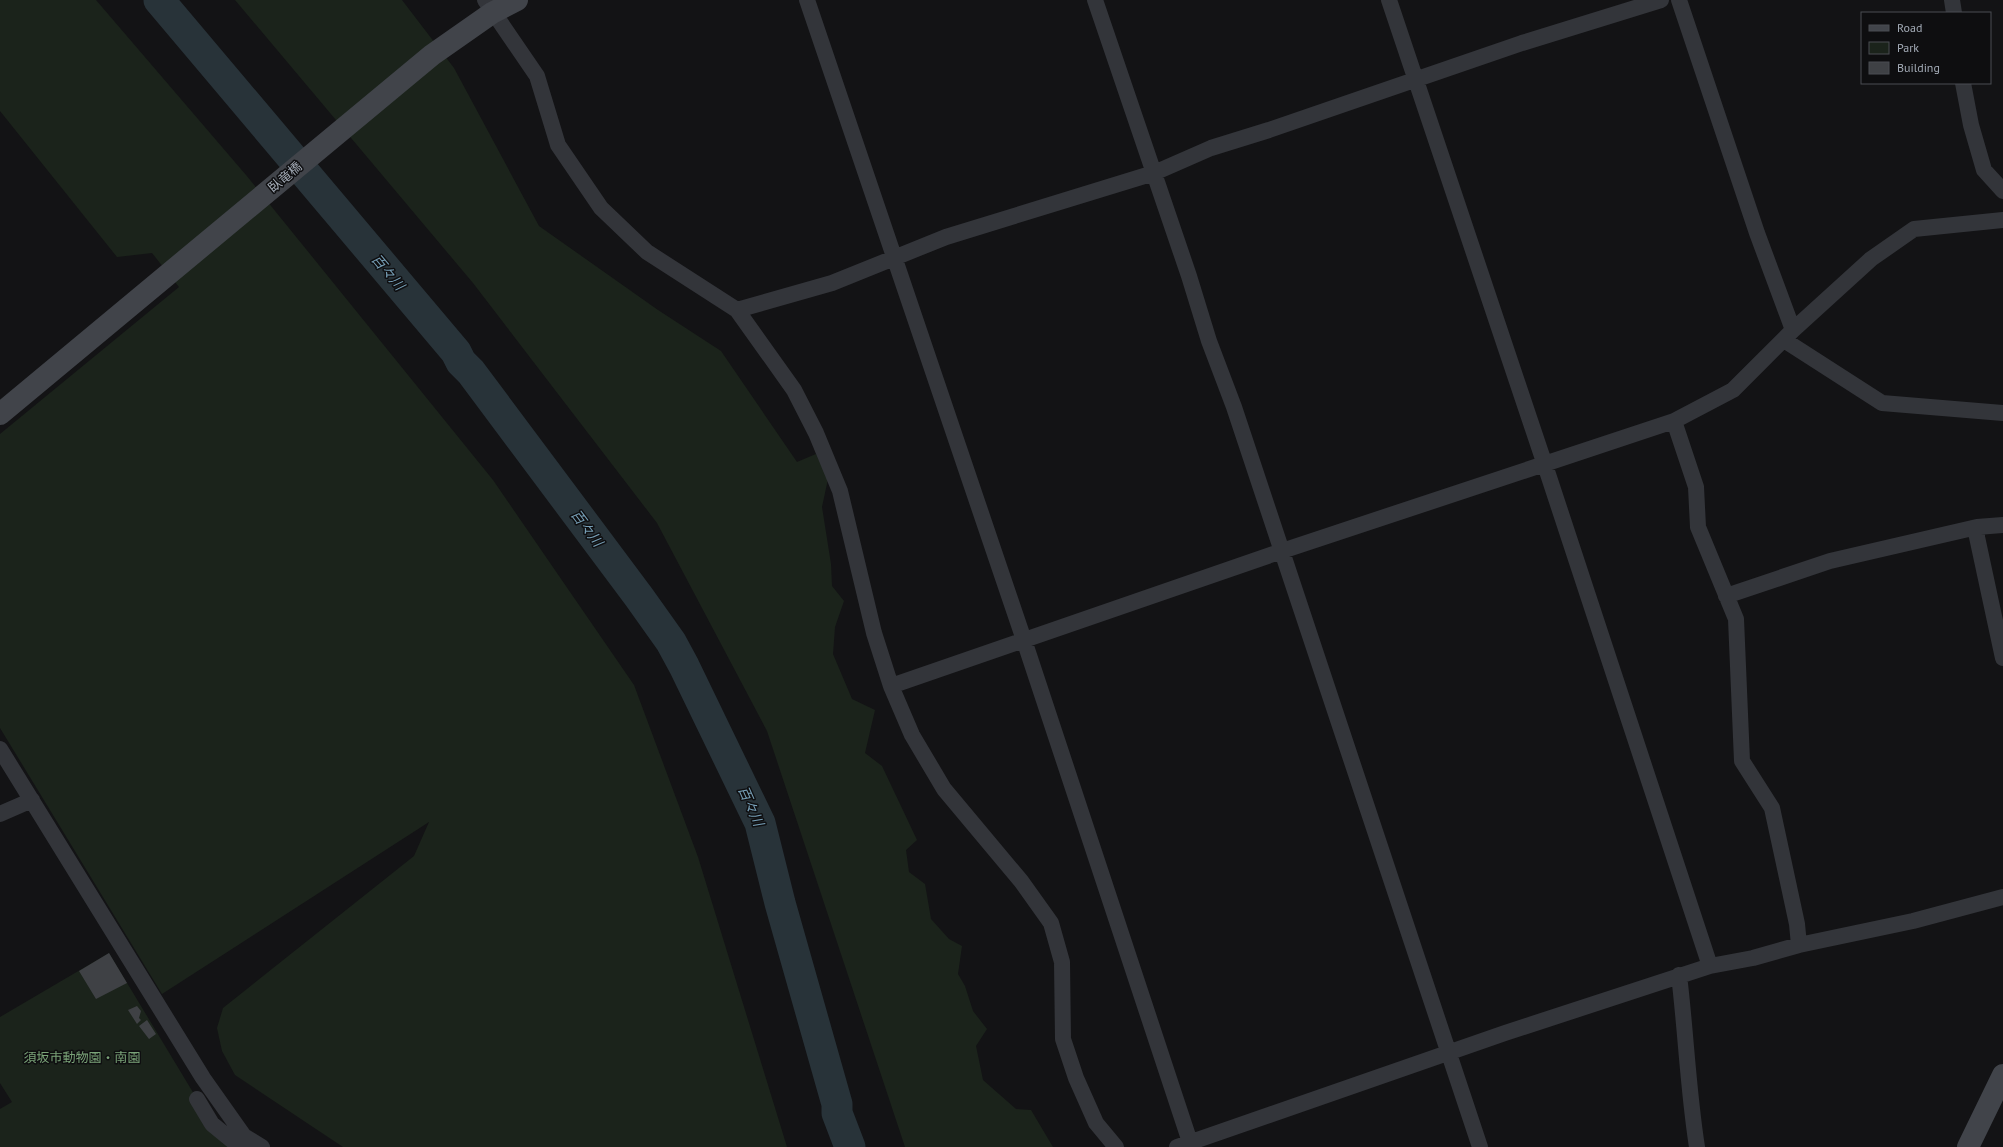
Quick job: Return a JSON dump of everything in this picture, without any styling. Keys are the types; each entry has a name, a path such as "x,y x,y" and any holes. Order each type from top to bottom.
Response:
{"street":[{"name":"臥竜橋","path":"0,414 489,6 517,0"},
{"path":"807,0 893,259 1024,640 1184,1145 1679,975 1710,966 1753,958 1799,945 1913,921 2003,897"},
{"path":"1096,0 1189,276 1209,341 1234,408 1282,551 1480,1147"},
{"path":"1389,0 1545,465 1710,966"},
{"path":"737,310 832,283 946,237 1154,173 1211,148 1269,130 1595,19 1661,0"},
{"path":"1679,0 1757,233 1789,335 1882,403 2003,413"},
{"path":"1952,0 1954,12"},
{"path":"489,6 537,76 558,145 601,208 647,252 737,310 794,390 816,433 840,490 874,633 891,686 912,736 944,789 1021,881 1051,924 1062,962 1062,1040 1076,1078 1096,1123 1116,1147"},
{"path":"1963,84 1971,125 1984,170 2003,191"},
{"path":"891,686 1282,551 1674,421 1733,390 1789,335 1871,260 1914,229 2003,220"},
{"path":"1674,421 1696,487 1698,527 1736,619 1742,761 1772,808 1797,924 1799,945"},
{"path":"1726,596 1830,561 1977,527 2003,525"},
{"path":"1977,527 1980,553 2003,658"},
{"path":"0,749 203,1078 244,1136 262,1147"},
{"path":"0,814 32,800"},
{"path":"1679,975 1685,1026 1689,1094 1697,1147"},
{"path":"1968,1147 2003,1075"},
{"path":"197,1099 212,1124 240,1147"}],"green space":[{"path":"0,0 96,0 246,175 493,480 634,685 698,857 787,1147 343,1147 235,1075 222,1051 217,1028 223,1008 414,856 429,822 162,994 0,728 0,434 179,287 152,253 117,257 0,111"},
{"path":"235,0 402,0 454,68 539,226 658,310 721,351 797,462 816,454 828,479 822,507 831,564 832,586 844,601 835,627 833,654 852,699 875,710 865,753 882,766 917,840 906,850 909,872 925,884 931,919 949,939 962,946 958,974 965,986 973,1011 987,1029 976,1046 983,1080 1016,1109 1031,1110 1053,1147 905,1147 767,731 657,523 473,283"},
{"name":"須坂市動物園・南園","path":"109,953 197,1099 240,1147 0,1147 0,1109 12,1102 0,1083 0,1017"}],"building":[{"path":"109,953 127,983 96,999 79,971"},
{"path":"137,1006 141,1011 139,1018 141,1020 137,1024 128,1010"},
{"path":"147,1020 156,1034 149,1039 139,1026"}],"waterway":[{"name":"百々川","path":"159,0 456,352 461,362 471,372 671,642 760,823 780,903 837,1104 837,1113 850,1147"}]}
